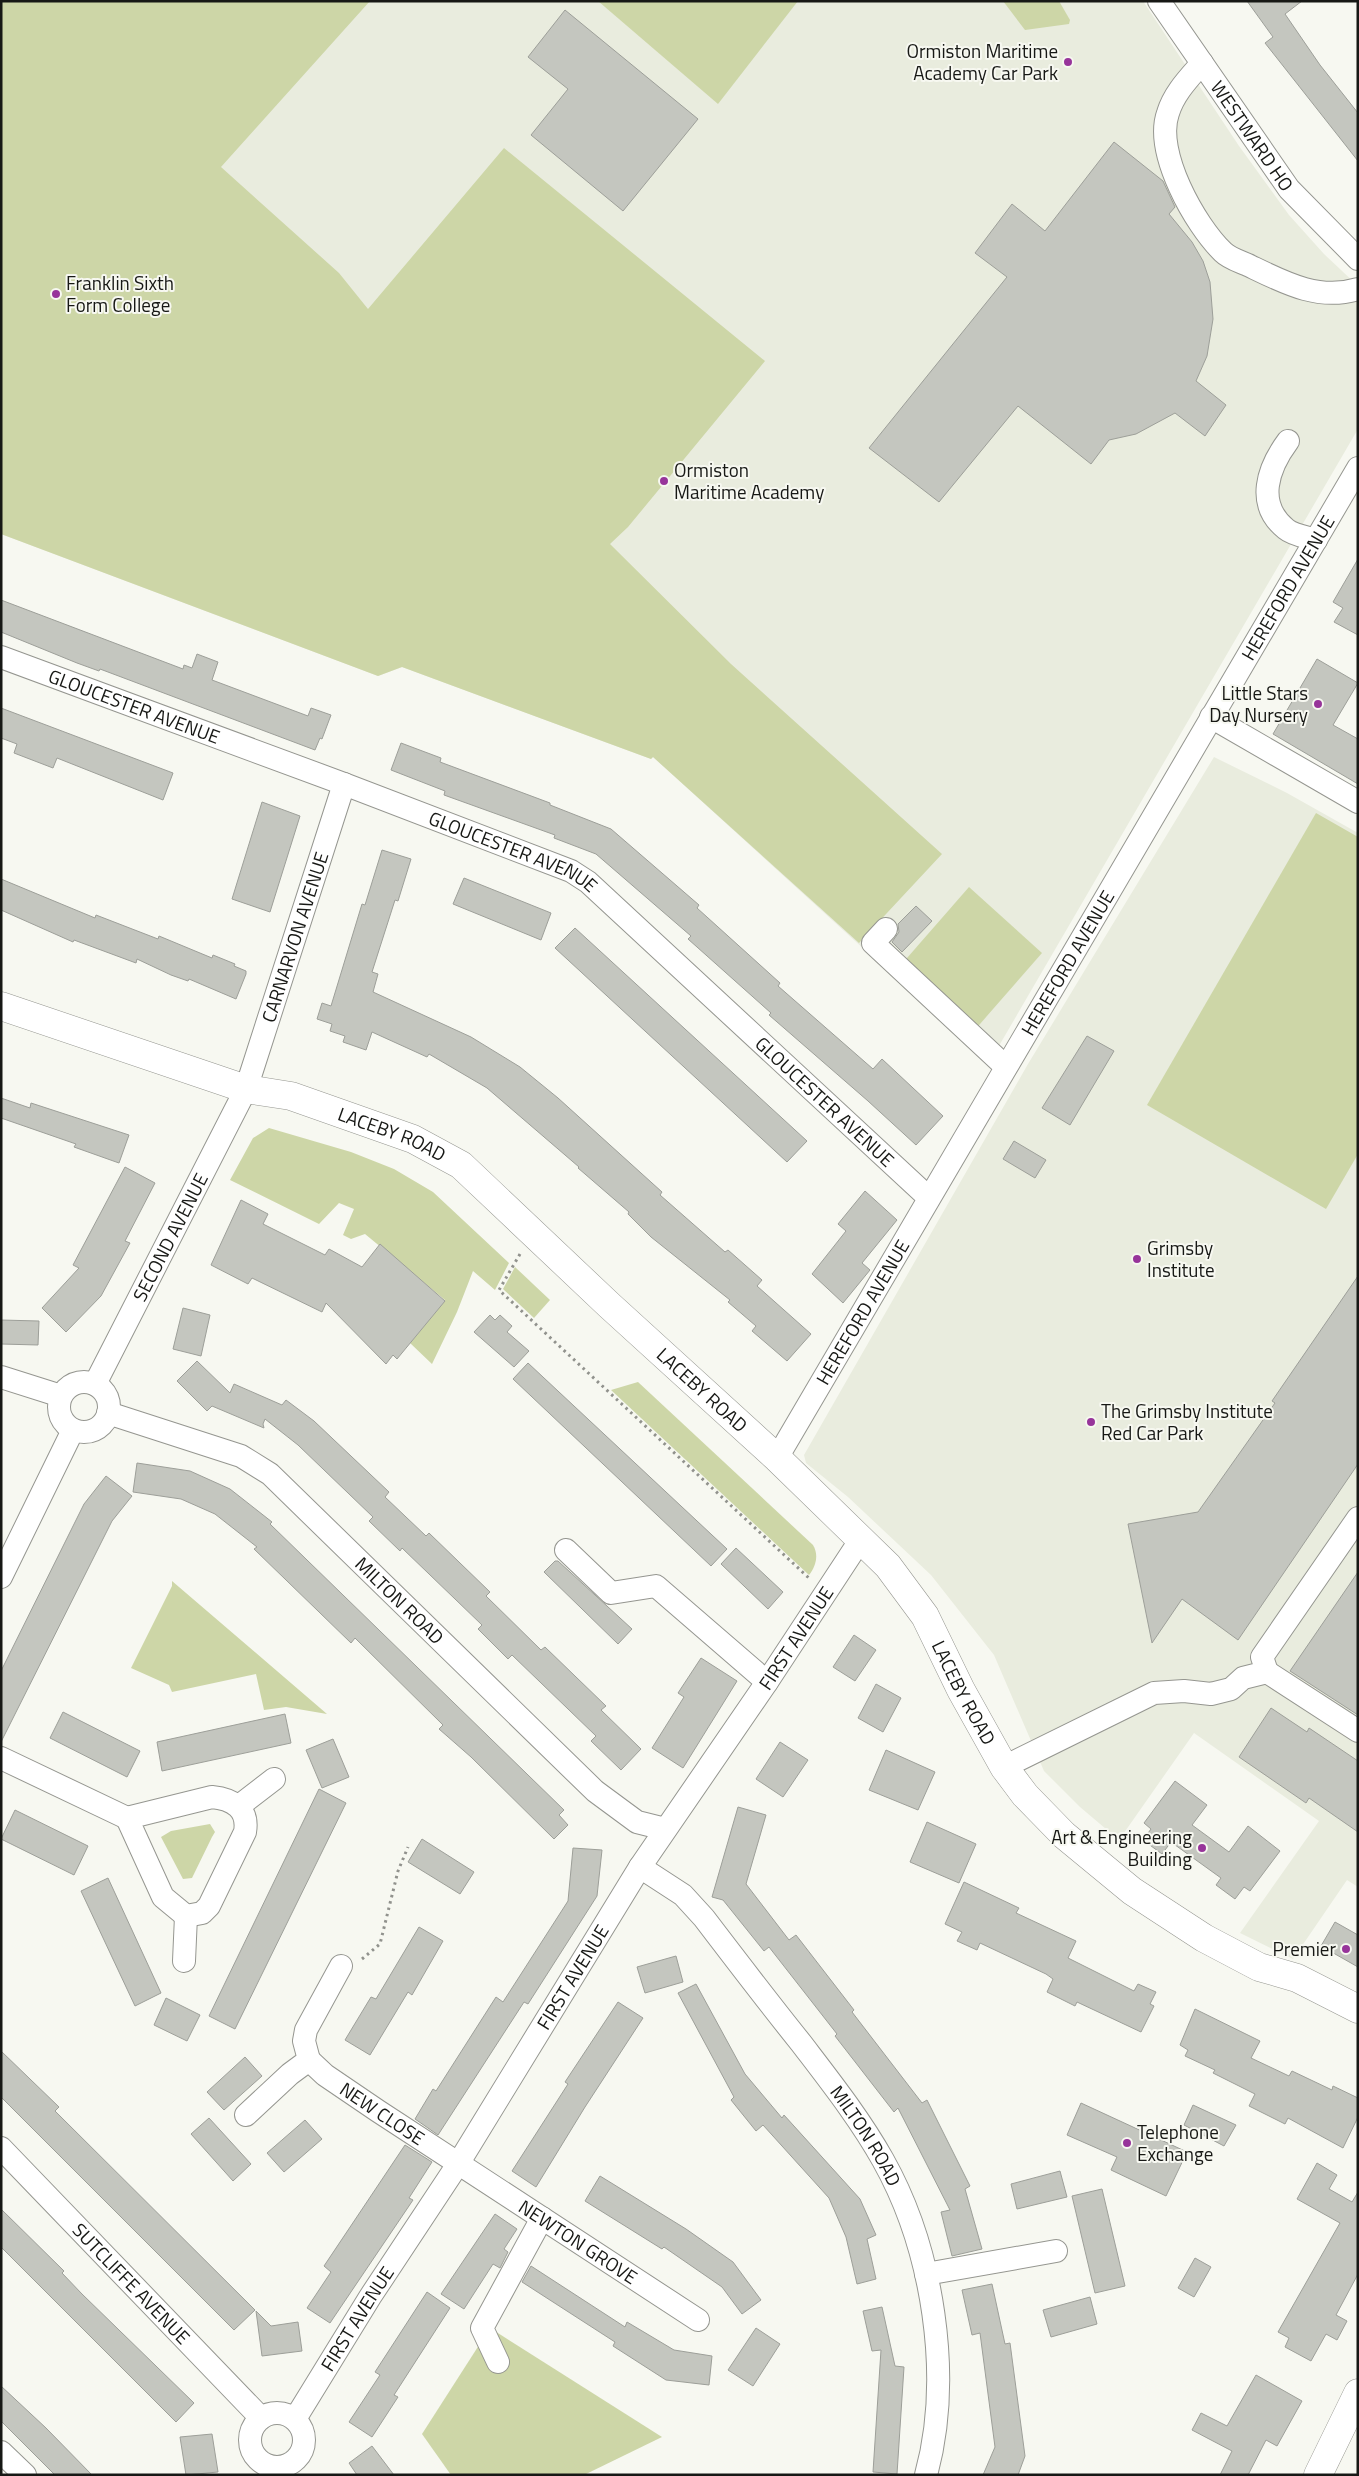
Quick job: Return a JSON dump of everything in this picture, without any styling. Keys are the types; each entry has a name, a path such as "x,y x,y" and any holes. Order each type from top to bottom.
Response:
{"main road":[{"name":"LACEBY ROAD","path":"1,1006 246,1090 291,1096 413,1139 461,1165 777,1458 888,1566 924,1616 961,1690 1004,1767 1025,1794 1064,1835 1132,1891 1204,1938 1259,1968 1297,1998 1358,2029"},
{"name":"LACEBY ROAD","path":"1259,1968 1297,1978 1358,2009"},
{"path":"1318,2475 1358,2393"}],"street":[{"name":"WESTWARD HO","path":"1159,1 1289,189 1358,260"},
{"path":"1202,63 1176,95 1167,114 1166,145 1176,177 1194,215 1224,253 1293,287 1341,294 1358,289"},
{"path":"1288,441 1273,462 1269,474 1267,487 1272,511 1288,530 1316,540"},
{"name":"HEREFORD AVENUE","path":"777,1458 1358,468"},
{"name":"GLOUCESTER AVENUE","path":"1,657 344,784 571,872 588,882 929,1198"},
{"path":"1211,717 1358,802"},
{"name":"CARNARVON AVENUE","path":"246,1090 344,784"},
{"path":"886,929 873,943 1006,1067"},
{"name":"SECOND AVENUE","path":"94,1384 246,1090"},
{"path":"1,1377 61,1396"},
{"path":"74,1383 94,1384 106,1396 108,1413 104,1421 88,1432 73,1430 66,1425 60,1416 58,1408 61,1396 74,1383"},
{"name":"MILTON ROAD","path":"108,1413 241,1456 270,1474 595,1791 636,1822 665,1829"},
{"path":"1,1577 73,1430"},
{"path":"1358,1518 1262,1657 1267,1672 1358,1730"},
{"name":"FIRST AVENUE","path":"295,2419 370,2296 458,2164 640,1867 767,1682 860,1539"},
{"path":"566,1550 611,1593 656,1586 767,1682"},
{"path":"1004,1767 1154,1693 1184,1691 1211,1694 1231,1689 1243,1678 1267,1672"},
{"path":"1,1758 127,1818 212,1797 231,1800 239,1806 246,1823 245,1832 215,1897 202,1913 186,1916 162,1897 127,1818"},
{"path":"239,1806 274,1779"},
{"name":"MILTON ROAD","path":"640,1867 683,1895 704,1918 858,2119 884,2162 903,2201 926,2274 932,2304 939,2371 933,2448 926,2475"},
{"path":"184,1961 186,1916"},
{"path":"246,2115 290,2074 309,2060 304,2041 306,2030 341,1966"},
{"name":"NEW CLOSE","path":"309,2060 325,2075 458,2164"},
{"name":"SUTCLIFFE AVENUE","path":"1,2148 261,2418"},
{"name":"NEWTON GROVE","path":"458,2164 698,2320"},
{"path":"498,2362 482,2328 542,2218"},
{"path":"926,2274 1056,2251"},
{"path":"273,2413 282,2413 295,2419 304,2437 301,2467 282,2466 264,2470 250,2443 252,2428 261,2418 273,2413"},
{"path":"1,2452 25,2475"}],"path":[{"path":"533,1232 499,1290 825,1593"},
{"path":"341,1966 366,1957 380,1944 398,1871 408,1847"}],"shaded area":[{"name":"Ormiston Maritime Academy","path":"1,1 1143,1 1239,146 1289,215 1324,254 1358,286 1358,429 989,1063 653,757 651,759 402,667 378,676 1,534"},
{"name":"Grimsby Institute","path":"1214,757 1287,793 1358,833 1358,1887 1347,1880 1293,1959 1240,1933 1319,1821 1194,1733 1119,1840 1080,1807 1044,1771 994,1655 931,1575 848,1497 806,1463 804,1455 1028,1064"}],"green space":[{"path":"1,1 370,1 221,167 339,273 368,309 504,148 765,361 628,527 610,544 731,664 942,854 859,943 653,757 651,759 402,667 378,676 1,534"},
{"path":"598,1 798,1 718,104"},
{"path":"1003,1 1059,1 1070,20 1069,24 1025,30"},
{"path":"1316,813 1358,837 1358,1154 1326,1209 1147,1105"},
{"path":"969,887 1042,953 973,1032 900,966"},
{"path":"269,1128 351,1152 394,1169 433,1192 509,1263 495,1290 473,1271 457,1312 432,1364 410,1343 445,1300 365,1234 351,1239 343,1235 354,1209 339,1203 319,1224 230,1180 253,1138"},
{"path":"515,1267 550,1300 534,1318 503,1289"},
{"path":"638,1382 813,1545 816,1560 809,1575 611,1390"},
{"path":"172,1581 327,1714 286,1707 264,1710 256,1674 172,1692 169,1685 131,1668 172,1586"},
{"path":"210,1824 215,1832 192,1878 183,1879 161,1837 171,1831"},
{"path":"490,2328 662,2437 584,2475 451,2475 422,2434"}],"building":[{"path":"1247,1 1302,1 1285,14 1320,65 1358,113 1358,161 1265,43 1273,37"},
{"path":"565,10 698,119 623,211 531,135 568,89 528,57"},
{"name":"Ormiston Maritime Academy","path":"1114,142 1163,181 1175,207 1169,214 1192,242 1203,261 1210,282 1213,319 1207,356 1196,381 1226,405 1205,436 1175,413 1136,434 1109,440 1091,464 1018,406 939,502 869,448 1007,277 975,253 1012,204 1045,231"},
{"path":"1358,559 1358,635 1334,622 1343,608 1333,602"},
{"path":"1,600 183,669 184,665 192,668 197,654 218,662 212,680 308,716 311,708 331,715 322,739 320,738 315,750 100,669 99,671 77,663 1,632"},
{"name":"Little Stars Day Nursery","path":"1317,659 1358,683 1333,725 1358,739 1358,784 1273,734"},
{"path":"1,708 173,773 163,800 57,758 53,768 14,753 17,744 1,738"},
{"path":"401,743 441,758 440,762 550,803 550,805 611,829 699,905 697,908 780,983 778,986 873,1069 882,1059 943,1116 916,1145 769,1015 771,1013 688,939 691,936 596,854 554,838 555,835 444,795 445,791 391,770"},
{"path":"262,802 300,816 270,912 232,899"},
{"path":"382,850 411,859 398,901 395,900 372,972 378,974 373,992 471,1037 520,1067 558,1098 662,1192 660,1195 725,1252 728,1250 762,1280 757,1286 811,1334 787,1361 752,1331 756,1326 728,1302 730,1300 651,1237 628,1214 629,1212 487,1088 429,1054 427,1057 372,1032 366,1050 343,1042 345,1036 330,1031 332,1024 317,1019 322,1003 331,1006 362,904 365,905"},
{"path":"464,878 551,913 541,940 453,904"},
{"path":"1,879 95,918 96,915 158,939 159,936 212,958 213,955 235,964 234,966 246,971 236,999 189,979 188,981 171,975 137,959 136,963 74,940 73,942 1,910"},
{"path":"916,906 932,921 902,952 892,942 899,932 898,924"},
{"path":"575,928 807,1141 787,1162 555,948"},
{"path":"1087,1036 1114,1051 1070,1125 1042,1108"},
{"path":"1,1098 30,1108 31,1103 129,1135 119,1163 74,1147 76,1144 1,1118"},
{"path":"1014,1141 1046,1160 1035,1178 1003,1159"},
{"path":"125,1167 155,1183 125,1241 130,1243 101,1296 66,1332 42,1308 79,1268 73,1265"},
{"path":"865,1191 897,1220 862,1263 870,1270 843,1303 812,1274 846,1231 838,1224"},
{"path":"241,1200 268,1214 263,1224 325,1255 329,1249 362,1267 380,1244 445,1301 397,1359 393,1355 386,1364 326,1303 322,1312 252,1278 248,1284 211,1265"},
{"path":"1358,1276 1358,1464 1238,1640 1182,1599 1152,1643 1128,1524 1198,1512 1275,1403 1272,1401"},
{"path":"183,1308 210,1315 201,1356 173,1349"},
{"path":"490,1315 495,1320 500,1315 512,1326 507,1332 529,1351 514,1367 474,1332"},
{"path":"1,1320 39,1321 38,1345 1,1344"},
{"path":"197,1361 230,1393 234,1384 282,1405 286,1400 314,1421 389,1492 385,1497 426,1536 429,1533 490,1592 486,1596 541,1650 545,1647 606,1706 601,1710 641,1749 621,1770 591,1741 596,1736 512,1655 508,1659 478,1629 482,1625 402,1548 400,1551 369,1521 373,1517 298,1445 265,1419 264,1428 212,1406 207,1411 177,1381"},
{"path":"528,1363 727,1549 711,1566 513,1379"},
{"path":"137,1463 190,1471 230,1489 272,1522 270,1524 564,1810 559,1815 568,1825 554,1839 471,1757 439,1729 443,1725 355,1638 351,1643 254,1549 257,1547 215,1514 181,1499 133,1492"},
{"path":"106,1476 132,1496 112,1521 1,1742 1,1671 84,1504"},
{"path":"736,1548 783,1592 768,1609 721,1564"},
{"path":"555,1561 558,1561 632,1629 618,1644 544,1572"},
{"path":"1358,1572 1358,1715 1290,1671"},
{"path":"854,1635 876,1650 855,1681 833,1667"},
{"path":"701,1658 737,1681 683,1768 652,1748 684,1697 678,1693"},
{"path":"876,1684 901,1698 883,1732 858,1718"},
{"path":"1271,1708 1307,1732 1309,1728 1358,1761 1358,1832 1309,1798 1306,1803 1239,1757"},
{"path":"63,1712 140,1751 127,1777 50,1738"},
{"path":"285,1714 291,1743 162,1771 157,1742"},
{"path":"333,1739 349,1777 322,1788 306,1750"},
{"path":"780,1742 808,1760 783,1797 756,1779"},
{"path":"886,1750 935,1772 918,1810 869,1790"},
{"path":"1175,1781 1207,1805 1192,1825 1229,1852 1248,1826 1280,1851 1250,1891 1244,1887 1235,1899 1216,1885 1221,1878 1171,1842 1162,1854 1143,1840 1151,1829 1144,1823"},
{"path":"319,1789 346,1803 235,2029 209,2016"},
{"path":"738,1807 766,1815 746,1884 789,1940 796,1935 922,2103 927,2100 970,2186 965,2189 982,2249 952,2256 941,2212 950,2210 898,2108 894,2112 835,2036 837,2034 769,1947 764,1951 723,1900 712,1897"},
{"path":"15,1810 88,1846 74,1875 1,1839"},
{"path":"927,1822 976,1844 959,1883 910,1862"},
{"path":"422,1839 474,1872 460,1894 408,1862"},
{"path":"573,1848 602,1850 597,1896 528,2004 524,2002 438,2135 415,2119 433,2089 436,2091 496,1997 503,2002 568,1901"},
{"path":"108,1878 161,1993 135,2006 81,1891"},
{"path":"964,1882 1019,1908 1016,1913 1076,1941 1068,1958 1134,1991 1138,1984 1156,1992 1150,2004 1154,2006 1141,2032 1077,2002 1075,2006 1047,1992 1053,1979 1046,1974 980,1943 977,1950 957,1941 962,1932 945,1924"},
{"path":"1335,1922 1358,1935 1358,1967 1321,1946"},
{"path":"419,1927 443,1941 412,1995 408,1992 370,2055 345,2040 371,1997 376,1999"},
{"path":"676,1956 683,1982 645,1993 637,1967"},
{"path":"696,1984 745,2074 782,2118 784,2115 860,2199 876,2235 867,2239 876,2279 857,2284 846,2237 829,2198 763,2125 756,2131 731,2100 734,2097 678,1993"},
{"path":"166,1998 200,2015 187,2041 154,2025"},
{"path":"618,2002 643,2018 536,2187 512,2171 568,2084 565,2082"},
{"path":"1195,2009 1260,2041 1251,2058 1289,2076 1292,2071 1332,2090 1333,2086 1358,2098 1358,2117 1343,2148 1288,2118 1285,2124 1249,2106 1255,2094 1213,2073 1215,2070 1185,2056 1188,2050 1180,2045"},
{"path":"1,2051 59,2107 55,2111 255,2310 234,2330 1,2097"},
{"path":"245,2057 262,2076 224,2110 207,2092"},
{"name":"Telephone Exchange","path":"1081,2103 1187,2152 1166,2196 1111,2170 1117,2157 1067,2135"},
{"path":"1193,2105 1236,2125 1224,2146 1184,2125"},
{"path":"209,2118 251,2164 233,2181 191,2134"},
{"path":"305,2120 322,2139 284,2172 267,2153"},
{"path":"405,2145 432,2162 409,2198 413,2200 330,2323 307,2308 331,2272 324,2266"},
{"path":"1317,2163 1337,2175 1329,2189 1352,2202 1358,2192 1358,2274 1336,2315 1347,2321 1337,2340 1326,2334 1311,2361 1285,2347 1289,2338 1278,2332 1340,2223 1297,2199"},
{"path":"1060,2171 1067,2197 1017,2209 1011,2184"},
{"path":"600,2176 686,2229 733,2262 761,2300 742,2314 722,2287 664,2247 662,2249 585,2201"},
{"path":"1102,2189 1125,2286 1095,2293 1072,2196"},
{"path":"1,2209 64,2271 62,2273 82,2294 194,2403 176,2422 1,2247"},
{"path":"495,2214 517,2229 504,2249 508,2252 500,2268 493,2264 464,2309 441,2294"},
{"path":"1195,2258 1211,2267 1194,2297 1178,2288"},
{"path":"531,2266 625,2327 627,2322 674,2350 712,2356 709,2385 666,2380 613,2346 615,2342 522,2282"},
{"path":"992,2284 1005,2344 1010,2343 1025,2456 1018,2475 983,2475 995,2447 980,2333 972,2335 962,2290"},
{"path":"427,2292 450,2308 394,2395 398,2397 372,2437 349,2422 380,2375 375,2372"},
{"path":"1090,2297 1097,2324 1051,2337 1043,2310"},
{"path":"882,2307 895,2366 904,2367 897,2474 873,2472 881,2350 872,2351 863,2311"},
{"path":"256,2311 271,2326 298,2322 302,2351 262,2356"},
{"path":"756,2328 780,2344 753,2386 728,2370"},
{"path":"1256,2375 1302,2401 1277,2446 1266,2440 1248,2475 1220,2475 1232,2451 1192,2430 1201,2413 1227,2426"},
{"path":"1,2386 92,2475 55,2475 1,2421"},
{"path":"212,2434 218,2472 186,2475 180,2437"},
{"path":"372,2446 394,2475 357,2475 349,2463"}],"place":[{"name":"Ormiston Maritime Academy Car Park","path":"1068,62"},
{"name":"Franklin Sixth Form College","path":"56,294"},
{"name":"Ormiston Maritime Academy","path":"664,481"},
{"name":"Little Stars Day Nursery","path":"1318,704"},
{"name":"Grimsby Institute","path":"1137,1259"},
{"name":"The Grimsby Institute Red Car Park","path":"1091,1422"},
{"name":"Art & Engineering Building","path":"1202,1848"},
{"name":"Premier","path":"1346,1949"},
{"name":"Telephone Exchange","path":"1127,2143"}]}
